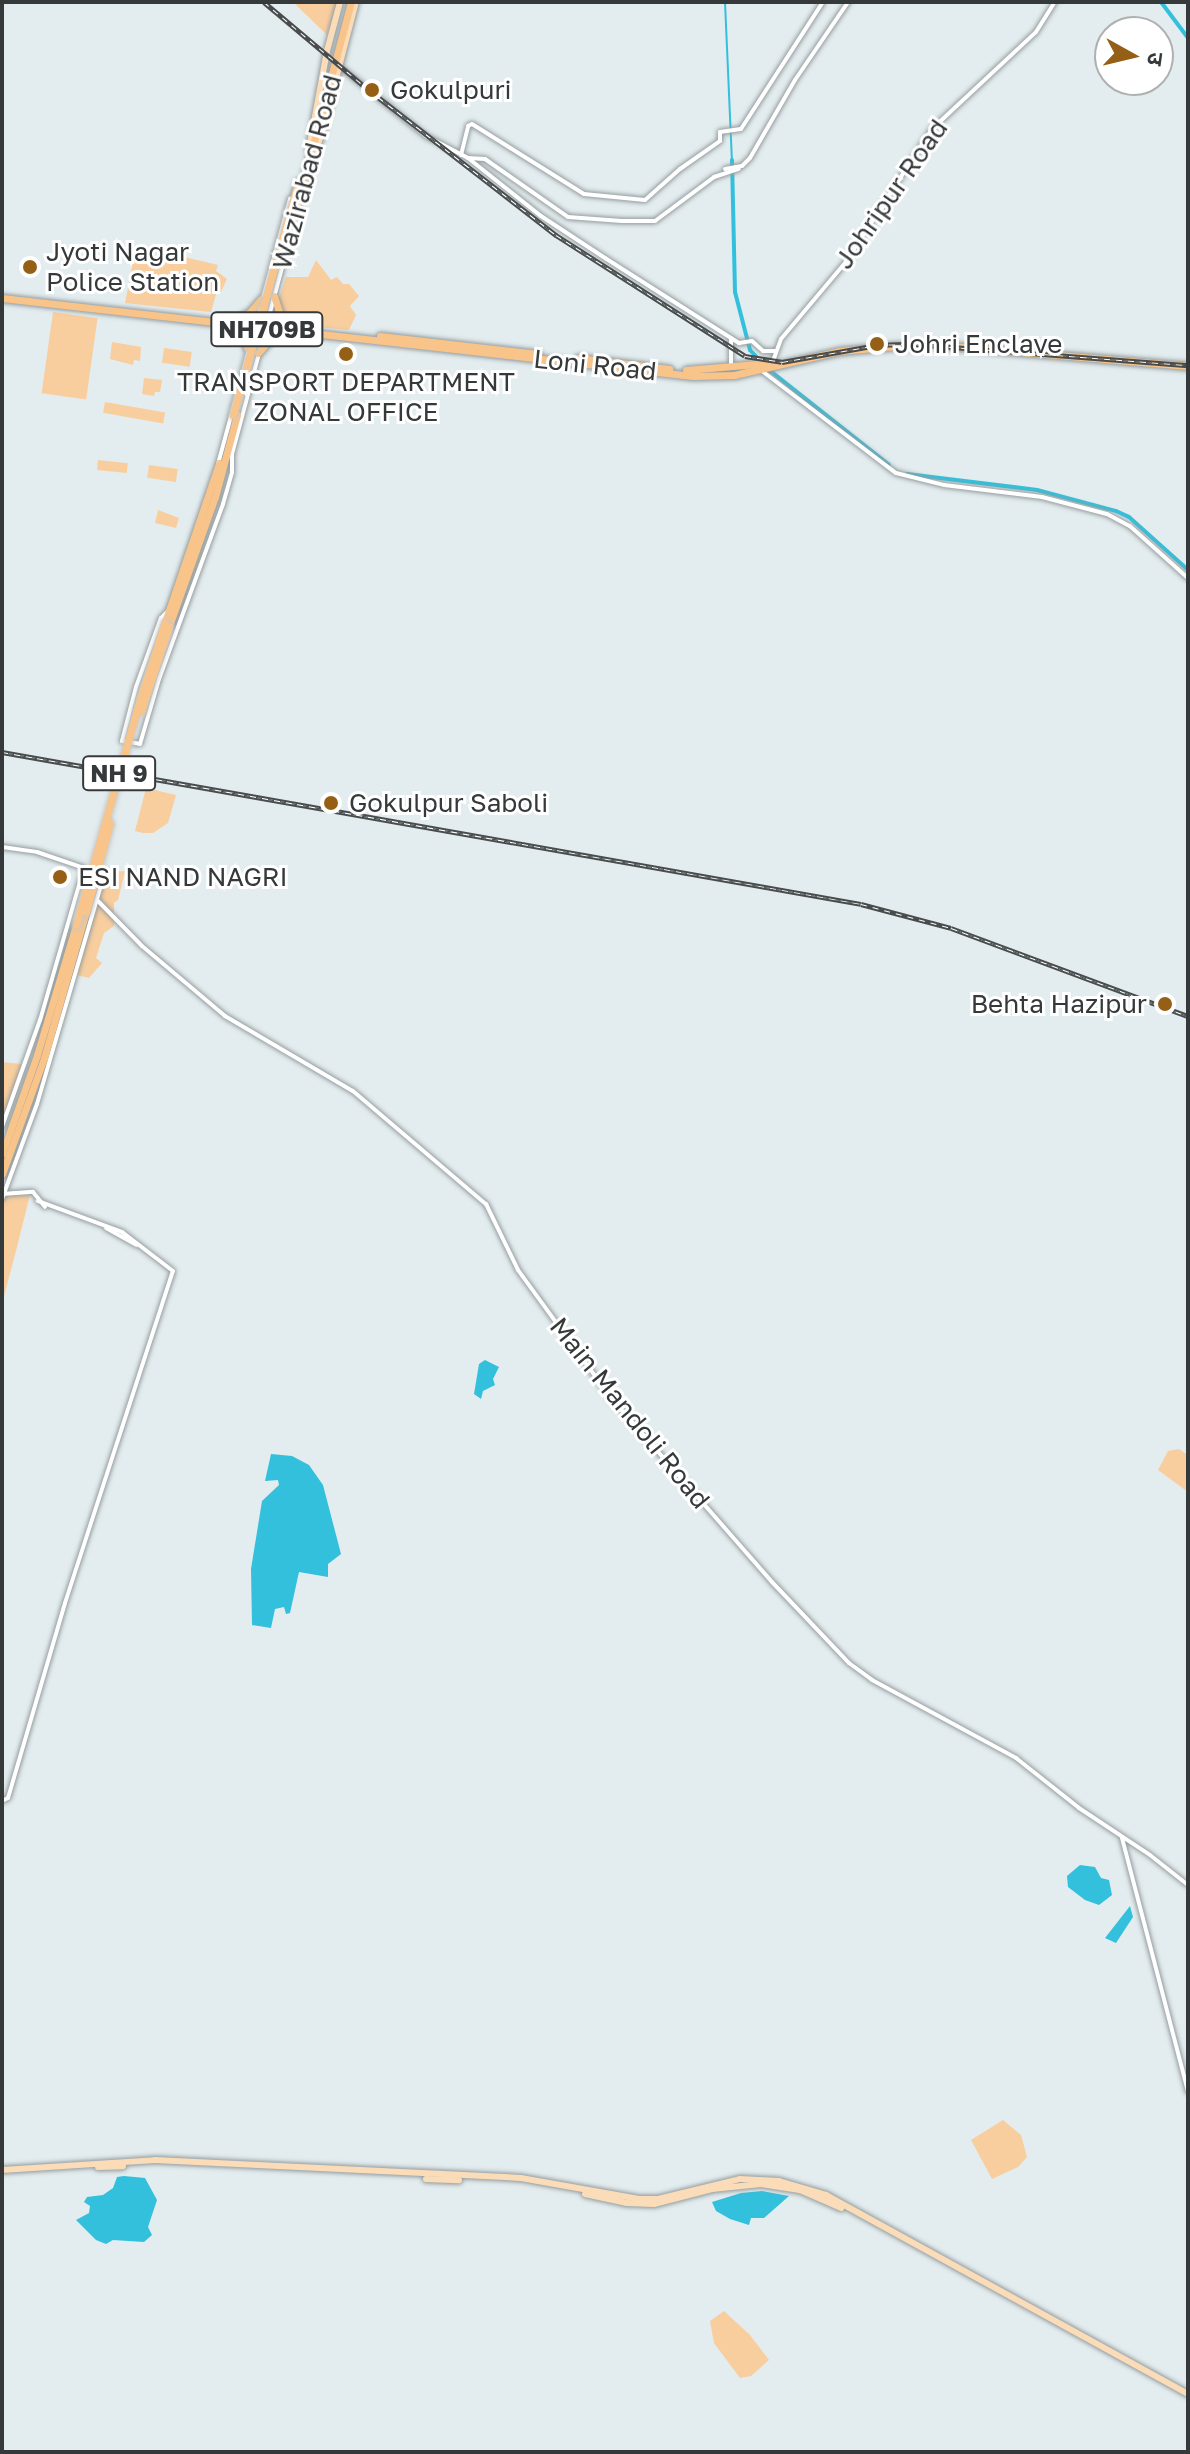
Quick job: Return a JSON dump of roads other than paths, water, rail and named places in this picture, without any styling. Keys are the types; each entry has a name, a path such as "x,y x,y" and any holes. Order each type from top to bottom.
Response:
{"highway":[{"name":"Wazirabad Road","path":"294,204 348,2"},
{"name":"Wazirabad Road","path":"296,186 313,138"},
{"name":"NH 9","path":"227,452 294,204 296,186"},
{"name":"NH 9","path":"220,470 293,215"},
{"name":"Loni Road","path":"2,296 691,371 765,366"},
{"path":"258,353 285,328 274,296"},
{"path":"247,348 244,334 231,322 249,313 260,302"},
{"name":"Loni Road","path":"285,328 693,376 734,375 860,347 939,345 1188,365"},
{"name":"Wazirabad Road","path":"171,612 187,588 220,470"},
{"name":"Wazirabad Road","path":"171,612 220,470"},
{"name":"NH 9","path":"2,1174 44,1058 75,929 86,912 137,724 171,624 171,612"},
{"name":"NH 9","path":"2,1154 37,1055 137,709 171,624"},
{"path":"75,929 83,945"}],"main road":[{"path":"309,149 328,46 332,31 348,2"},
{"path":"303,177 321,136 339,66 347,34 348,2"},
{"name":"NH 9","path":"293,215 294,204"},
{"path":"2,2172 155,2160 521,2178 637,2199 658,2199 740,2179 800,2188 826,2195 1188,2396"}],"street":[{"path":"462,152 472,124 584,194 641,201 720,141 720,132 742,128 823,2"},
{"path":"468,158 485,159 573,218 655,221 702,185 750,158 788,90 848,2"},
{"name":"Johripur Road","path":"765,366 845,263 932,129 1036,32 1055,2"},
{"path":"339,66 426,136 462,152 541,216 731,338 744,344 750,341 763,351 775,351"},
{"name":"Wazirabad Road","path":"220,470 247,348 288,204 296,186"},
{"name":"Wazirabad Road","path":"171,612 158,628 121,740 140,744 171,624 220,511 232,472 227,452 266,326 294,204"},
{"path":"260,302 263,311 271,307"},
{"path":"731,338 731,368"},
{"path":"765,366 896,473 944,485 1057,500 1107,514 1130,526 1188,578"},
{"path":"220,470 232,472"},
{"path":"211,508 220,511"},
{"path":"2,847 37,852 84,868 75,929 2,1127"},
{"path":"2,1801 8,1798 65,1603 173,1273 170,1266 122,1232 38,1201 33,1192 3,1195 37,1104 105,872"},
{"name":"Main Mandoli Road","path":"97,900 146,951 225,1016 353,1091 486,1204 525,1280 611,1398 772,1582 849,1663 872,1680 1016,1758 1079,1808 1122,1835 1188,1885"},
{"path":"1122,1835 1188,2092"}],"water":[{"path":"485,1360 499,1367 493,1379 495,1385 483,1391 481,1399 474,1394 479,1364"},
{"path":"271,1454 292,1456 309,1465 323,1485 341,1554 328,1564 328,1577 299,1572 290,1613 286,1614 284,1607 275,1609 271,1628 252,1625 251,1569 262,1501 279,1485 278,1480 265,1481"},
{"path":"1080,1865 1095,1867 1101,1878 1109,1880 1112,1895 1099,1905 1085,1900 1068,1887 1067,1876"},
{"path":"1130,1906 1133,1917 1116,1943 1105,1938"},
{"path":"117,2177 145,2178 157,2200 148,2227 152,2235 144,2242 113,2240 106,2244 96,2240 76,2220 89,2213 90,2206 84,2202 87,2197 103,2195 113,2188"},
{"path":"762,2191 789,2196 764,2218 751,2218 749,2225 716,2211 712,2202 741,2193"}],"waterway":[{"path":"725,2 732,160"},
{"path":"1161,2 1188,38"},
{"path":"732,160 735,292 750,350 762,363"},
{"path":"768,369 889,465"},
{"path":"907,474 1037,490 1116,511 1129,517 1188,570"}],"railway":[{"path":"264,2 369,90 556,235 745,356 782,362 877,345 913,344 1188,365"},
{"path":"2,752 861,904 951,928 1188,1016"}],"place":[{"name":"Gokulpuri","path":"372,90"},
{"name":"Jyoti Nagar Police Station","path":"30,267"},
{"name":"Johri Enclave","path":"877,344"},
{"name":"TRANSPORT DEPARTMENT ZONAL OFFICE","path":"346,354"},
{"name":"Gokulpur Saboli","path":"331,803"},
{"name":"ESI NAND NAGRI","path":"60,877"},
{"name":"Behta Hazipur","path":"1165,1004"}]}
